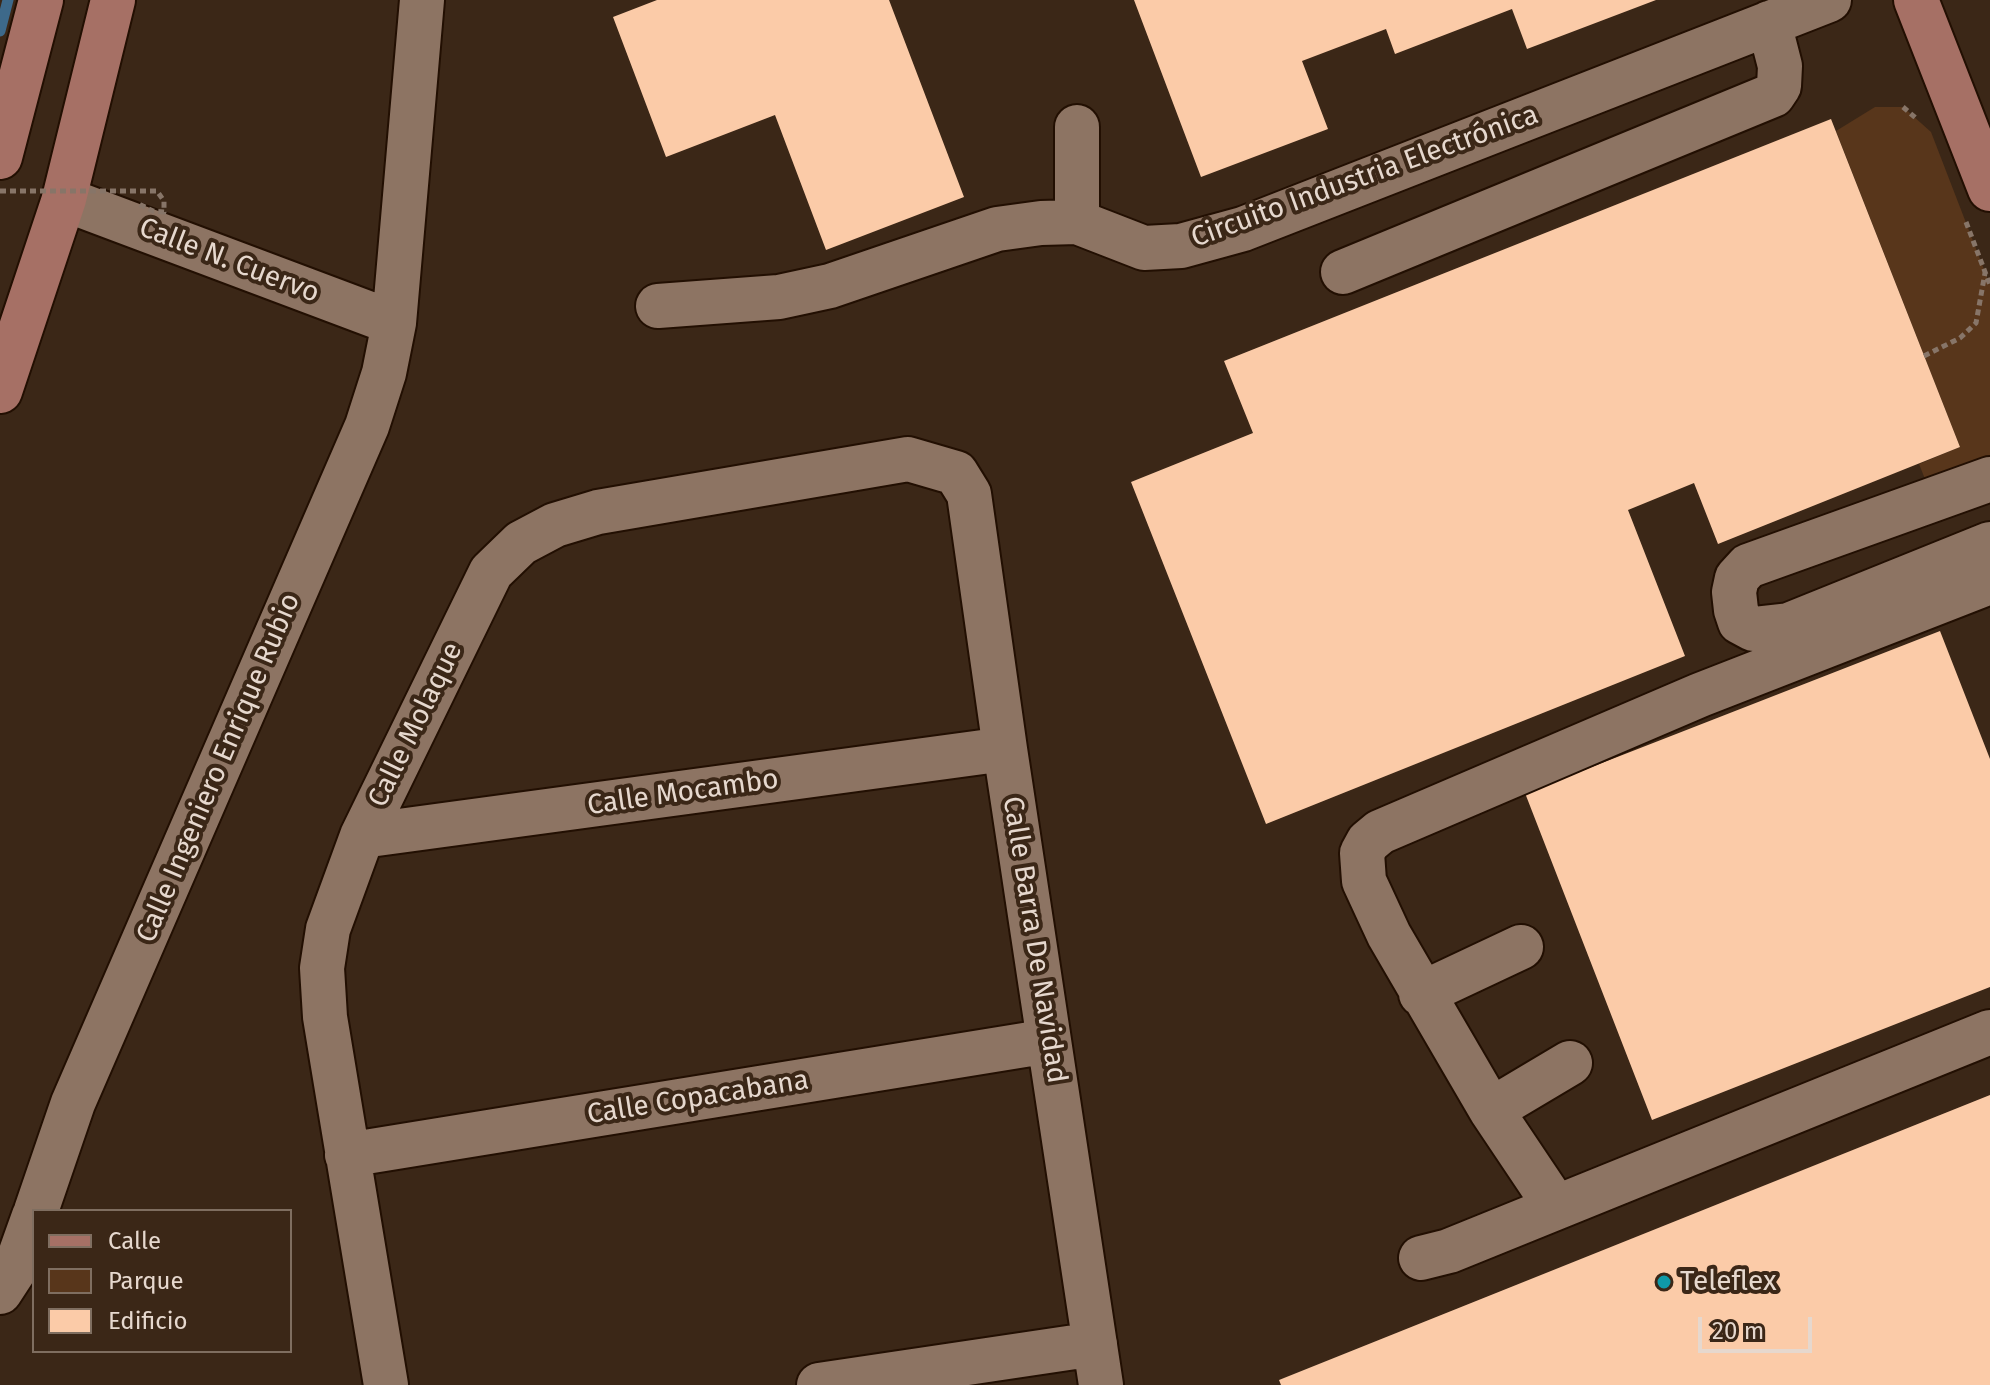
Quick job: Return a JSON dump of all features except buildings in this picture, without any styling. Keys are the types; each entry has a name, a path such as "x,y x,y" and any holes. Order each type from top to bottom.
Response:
{"main road":[{"path":"0,157 41,0"},
{"path":"0,391 64,199 113,0"},
{"path":"1916,0 1990,189"}],"street":[{"name":"Calle Ingeniero Enrique Rubio","path":"37,1209 73,1103 367,426 384,373 394,323 422,0"},
{"name":"Circuito Industria Electrónica","path":"658,306 779,297 830,286 997,229 1041,223 1077,222 1144,248 1181,246 1243,229 1829,0"},
{"path":"1343,272 1773,95 1779,86 1780,66 1769,23"},
{"path":"1077,127 1077,222"},
{"name":"Calle N. Cuervo","path":"64,199 394,323"},
{"name":"Calle Molaque","path":"386,1385 325,1017 322,968 328,929 362,836 491,572 521,543 555,525 598,512 908,459 956,473 969,494"},
{"path":"1990,479 1748,566 1737,578 1734,592 1736,610 1740,622 1753,629 1769,630 1789,625 1990,544"},
{"name":"Calle Barra De Navidad","path":"969,494 1098,1364"},
{"path":"1556,1207 1491,1110 1389,935 1364,881 1362,853 1368,842 1380,832 1744,677 1990,582"},
{"name":"Calle Mocambo","path":"362,836 1005,749"},
{"path":"1421,994 1521,947"},
{"path":"1421,1258 1449,1251 1990,1032"},
{"name":"Calle Copacabana","path":"347,1155 1049,1041"},
{"path":"1491,1110 1570,1063"},
{"name":"Calle Ingeniero Enrique Rubio","path":"0,1292 15,1269 32,1222"},
{"path":"819,1385 1098,1364"}],"path":[{"path":"0,191 157,191 164,201 164,212 153,211 139,204"},
{"path":"1924,356 1960,338 1976,323 1985,272"}],"green space":[{"path":"1875,107 1903,107 1931,132 1990,285 1990,465 1929,489 1919,464 1960,447 1836,131"}],"waterway":[{"path":"0,31 8,0"}],"place":[{"name":"Teleflex","path":"1664,1282"}]}
